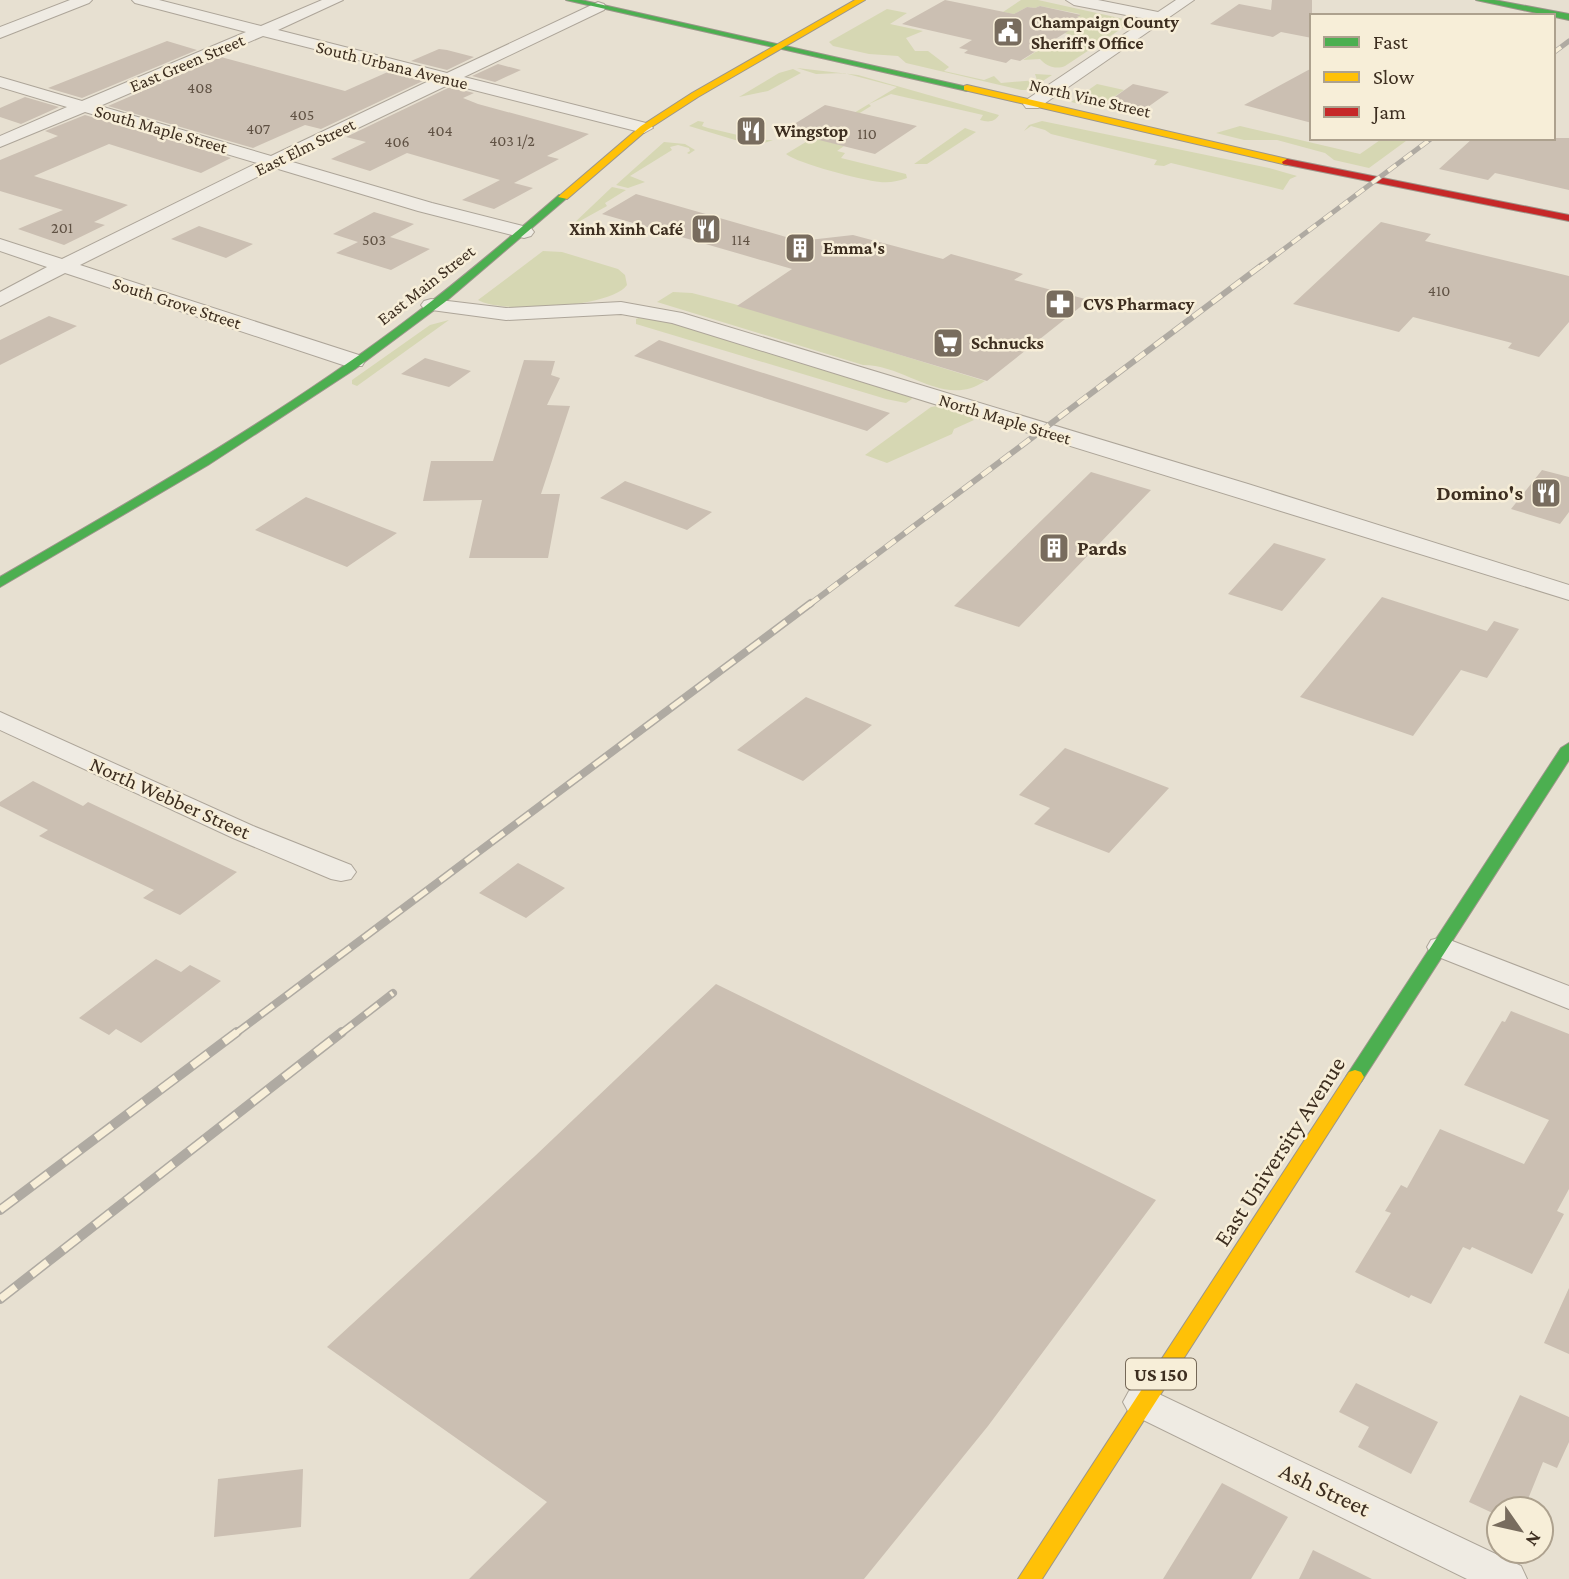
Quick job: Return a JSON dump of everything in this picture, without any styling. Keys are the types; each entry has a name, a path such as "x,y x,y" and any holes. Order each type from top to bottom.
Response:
{"main road":[{"name":"North Vine Street","path":"570,0 609,2 763,35 782,45 1031,104 1391,183 1569,218"},
{"name":"East Main Street","path":"0,583 228,449 400,331 524,232 644,128 862,0"},
{"path":"1480,0 1553,14"},
{"name":"North Vine Street","path":"1391,183 1423,196 1569,233"},
{"name":"East University Avenue","path":"1029,1579 1569,748"}],"street":[{"path":"0,33 84,0"},
{"name":"South Urbana Avenue","path":"141,0 644,128"},
{"name":"East Green Street","path":"0,142 335,0"},
{"path":"1074,0 1160,18"},
{"path":"1031,104 1186,0"},
{"name":"East Elm Street","path":"0,300 274,162 609,2"},
{"name":"South Maple Street","path":"0,82 456,216 524,232"},
{"name":"South Grove Street","path":"0,245 354,361"},
{"name":"North Maple Street","path":"431,305 506,314 621,308 675,317 1569,593"},
{"name":"North Webber Street","path":"0,719 243,832 341,872"},
{"path":"1442,947 1569,998"},
{"name":"Ash Street","path":"1142,1402 1507,1579"}],"green space":[{"path":"1021,0 1038,0 1133,21 1065,66 1055,67 1040,59 1023,60 1043,47 1054,49 1075,36 1064,33 1085,19 1077,17 1080,14 1040,6 1027,7 1014,14 1003,12"},
{"path":"887,9 907,13 890,24 923,31 906,38 915,51 928,51 949,67 944,71 984,80 994,76 1001,83 1037,80 1035,74 1052,75 1029,90 1021,90 906,63 898,56 869,54 833,46 829,42"},
{"path":"797,68 841,73 816,74"},
{"path":"793,69 801,73 768,91 739,97 779,73"},
{"path":"847,74 858,75 999,115 993,121 983,121 980,120 983,115 891,94 869,104 871,106 818,139 844,146 837,151 845,153 841,158 906,174 907,178 894,182 846,175 786,154 897,87"},
{"path":"1097,84 1124,90 1098,108 1071,102"},
{"path":"698,121 704,122 702,126 708,128 759,140 773,140 755,146 689,126"},
{"path":"1042,121 1297,176 1290,179 1283,190 1171,163 1164,166 1154,165 1157,160 1051,134 1031,126 1024,131 1029,125"},
{"path":"1240,126 1360,154 1380,140 1407,140 1369,168 1334,160 1325,153 1277,140 1244,140 1216,133"},
{"path":"965,128 976,132 927,164 914,164"},
{"path":"664,142 685,144 695,150 689,154 689,148 678,145 670,147 672,150 630,176 645,182 628,188 616,185"},
{"path":"612,187 626,190 605,203 607,206 580,221 573,231 571,226"},
{"path":"543,251 562,252 618,269 625,275 627,285 617,293 579,304 509,307 478,300"},
{"path":"673,292 692,293 734,304 985,381 970,388 955,390 925,384 895,371 863,365 657,302"},
{"path":"646,315 910,396 912,399 906,403 886,399 636,324 636,319"},
{"path":"449,320 357,386 352,384 352,380 430,325"},
{"path":"931,407 965,413 974,420 954,429 952,434 887,463 865,455"}],"building":[{"name":"Champaign County Sheriff's Office","path":"945,0 1014,14 1027,7 1040,6 1081,15 1077,17 1086,20 1020,61 1011,59 1006,63 964,53 968,50 959,48 972,40 902,24"},
{"path":"1272,0 1312,0 1310,38 1281,32 1273,37 1210,24 1239,4 1271,10"},
{"path":"167,41 197,50 82,98 48,88"},
{"path":"439,49 474,57 447,70 411,61"},
{"path":"221,57 345,91 390,71 425,80 321,129 305,125 253,148 108,106"},
{"path":"498,64 521,70 495,82 472,76"},
{"path":"1310,69 1310,122 1244,105"},
{"path":"1133,84 1169,92 1138,114 1102,106"},
{"path":"450,87 474,93 463,98 478,104 589,134 547,156 559,159 514,183 533,188 494,209 462,200 500,180 407,153 370,171 331,159 366,142 346,137"},
{"path":"25,97 59,107 21,124 0,117 0,108"},
{"path":"825,105 917,126 875,154 783,131"},
{"path":"85,115 231,158 201,173 109,144 34,176 128,205 94,222 105,225 64,245 18,229 63,210 0,191 0,160 58,136 45,131"},
{"path":"1569,138 1569,190 1495,173 1488,180 1439,169 1471,140"},
{"name":"Schnucks","path":"636,194 800,241 853,235 943,259 951,254 1023,274 1014,280 1089,300 987,381 737,306 792,269 602,214"},
{"path":"374,212 414,224 390,237 430,249 391,270 336,253 358,242 333,234"},
{"path":"1381,222 1431,234 1425,241 1569,276 1569,322 1539,357 1508,348 1512,343 1413,317 1399,332 1293,304"},
{"path":"199,226 253,244 226,258 171,239"},
{"path":"49,316 77,326 0,365 0,340"},
{"path":"659,340 890,413 867,431 634,356"},
{"path":"425,358 471,371 449,387 401,374"},
{"path":"524,360 555,361 551,375 560,378 547,405 570,406 541,494 560,494 548,558 469,558 482,500 423,501 431,461 493,461"},
{"name":"Domino's","path":"1542,470 1569,477 1569,512 1560,524 1511,509"},
{"name":"Pards","path":"1091,472 1151,490 1019,627 954,606"},
{"path":"625,481 712,512 687,530 600,498"},
{"path":"306,497 397,533 347,567 255,530"},
{"path":"1274,543 1326,559 1282,611 1228,594"},
{"path":"1382,597 1487,631 1494,621 1519,629 1487,678 1461,670 1413,736 1300,697"},
{"path":"806,697 872,725 803,781 737,750"},
{"path":"1065,748 1169,788 1109,853 1034,824 1050,808 1019,795"},
{"path":"33,781 83,806 88,802 237,872 180,915 143,898 154,890 39,836 48,830 0,806 0,802"},
{"path":"518,863 565,888 526,918 479,893"},
{"path":"156,959 181,972 190,965 221,981 141,1043 116,1029 109,1035 79,1018"},
{"path":"716,984 1156,1200 988,1426 864,1579 469,1579 547,1502 327,1347 535,1156"},
{"path":"1511,1011 1569,1034 1569,1189 1557,1211 1564,1214 1532,1274 1472,1247 1470,1250 1463,1247 1431,1304 1411,1295 1409,1298 1355,1272 1391,1213 1385,1211 1401,1185 1407,1188 1440,1129 1524,1164 1549,1120 1464,1085 1502,1021 1505,1022"},
{"path":"1569,1288 1569,1354 1544,1343"},
{"path":"1356,1383 1438,1422 1411,1474 1358,1447 1369,1427 1339,1412"},
{"path":"1520,1395 1569,1417 1569,1442 1557,1468 1543,1462 1530,1495 1485,1495 1485,1509 1469,1502"},
{"path":"303,1469 301,1527 214,1537 218,1479"},
{"path":"1222,1483 1288,1517 1251,1579 1163,1579"},
{"path":"1313,1550 1372,1579 1299,1579"}],"railway":[{"path":"1555,52 1569,41"},
{"path":"1260,267 1429,140"},
{"path":"809,605 1262,265"},
{"path":"235,1034 811,603"},
{"path":"340,1034 393,993"},
{"path":"0,1210 237,1032"},
{"path":"0,1299 342,1032"}],"traffic: fast":[{"path":"570,0 967,88"},
{"path":"1480,0 1553,14"},
{"path":"1555,14 1569,17"},
{"path":"0,583 203,463 303,399 399,332 563,197"},
{"path":"1355,1077 1569,748"}],"traffic: slow":[{"path":"563,197 644,128 695,95 861,0"},
{"path":"967,88 1287,162"},
{"path":"1029,1579 1355,1077"}],"traffic: jam":[{"path":"1287,162 1569,218"}],"place":[{"name":"Champaign County Sheriff's Office","path":"1008,32"},
{"name":"Wingstop","path":"751,131"},
{"name":"Xinh Xinh Café","path":"706,229"},
{"name":"Emma's","path":"800,248"},
{"name":"CVS Pharmacy","path":"1060,304"},
{"name":"Schnucks","path":"948,343"},
{"name":"Domino's","path":"1546,493"},
{"name":"Pards","path":"1054,548"}]}
